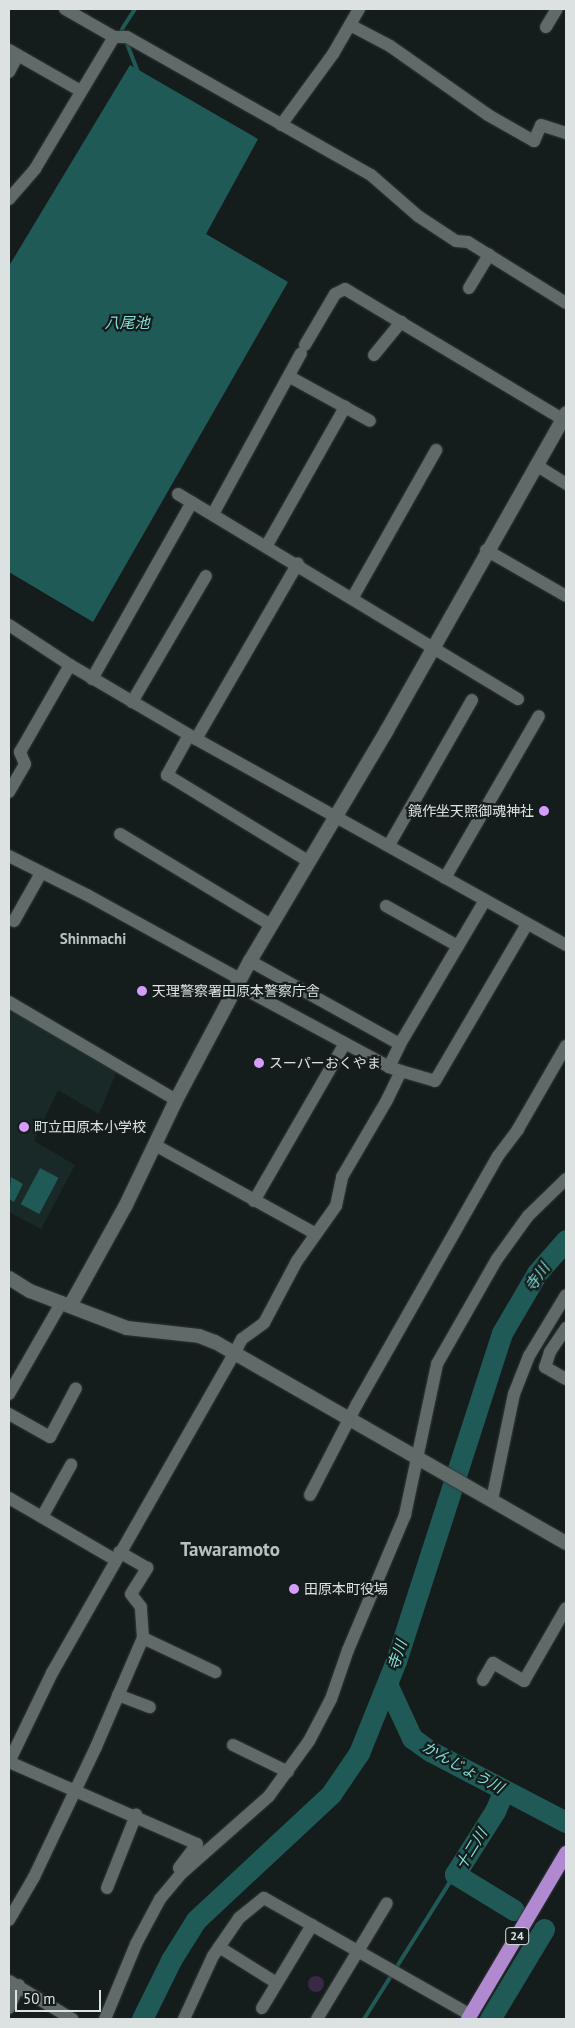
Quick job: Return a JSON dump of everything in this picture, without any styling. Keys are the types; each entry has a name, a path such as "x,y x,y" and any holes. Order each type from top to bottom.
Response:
{"highway":[{"name":"24","path":"470,2017 566,1853"}],"street":[{"path":"65,9 114,37 127,37 371,175 418,216 456,241 468,242 566,303"},
{"path":"281,125 359,9"},
{"path":"546,27 556,9"},
{"path":"350,25 390,46 488,115 534,141 541,125 566,133"},
{"path":"9,199 35,169 114,37"},
{"path":"9,72 14,52 81,91"},
{"path":"468,288 489,255"},
{"path":"9,1394 126,1205 176,1100 250,962 308,861 337,815 434,646 486,550 564,416 345,289 335,294 303,349 290,377 214,514"},
{"path":"374,356 402,322"},
{"path":"290,377 370,421"},
{"path":"266,545 345,407"},
{"path":"353,597 436,450"},
{"path":"536,465 566,484"},
{"path":"178,494 298,563 518,699"},
{"path":"92,679 192,502"},
{"path":"486,550 565,592"},
{"path":"298,563 193,737 167,775 308,861"},
{"path":"132,702 206,576"},
{"path":"9,625 70,666 132,702 337,815 566,945"},
{"path":"9,792 25,764 20,752 70,666"},
{"path":"389,845 472,700"},
{"path":"445,878 539,716"},
{"path":"120,834 271,925"},
{"path":"9,856 239,982 344,1045 395,1069 435,1081 527,924"},
{"path":"14,921 41,872"},
{"path":"182,1873 178,1868 197,1844 136,1815 9,1762 52,1673 117,1555 242,1339 264,1323 297,1261 336,1206 342,1176 387,1100 400,1044 485,900"},
{"path":"386,906 458,946"},
{"path":"250,962 400,1044"},
{"path":"9,1002 176,1100"},
{"path":"254,1201 344,1045"},
{"path":"310,1495 350,1418 498,1156 518,1129 566,1046"},
{"path":"155,1145 316,1234"},
{"path":"105,2019 136,1944 160,1899 182,1873 269,1796 288,1772 331,1700 348,1650 389,1558 405,1516 420,1458 437,1364 459,1322 528,1216 566,1179"},
{"path":"9,1278 66,1304 127,1328 199,1336 235,1352 566,1543"},
{"path":"490,1499 514,1394 529,1356 566,1295"},
{"path":"566,1328 550,1352 545,1367 566,1379"},
{"path":"9,1414 50,1437 76,1388"},
{"path":"42,1517 71,1466"},
{"path":"9,1498 42,1517 147,1568 131,1594 141,1607 143,1638 75,1790 9,1920"},
{"path":"483,1680 493,1663 524,1681 566,1607 562,1604 566,1595"},
{"path":"143,1638 215,1672"},
{"path":"118,1695 150,1707"},
{"path":"233,1745 288,1772"},
{"path":"107,1888 136,1815"},
{"path":"184,2019 206,1967 219,1947 239,1918 264,1898 470,2017"},
{"path":"318,2019 387,1903"},
{"path":"262,2008 275,1982 312,1925"},
{"path":"219,1947 275,1982"},
{"path":"9,2008 14,1983 72,2019"}],"shaded area":[{"name":"町立田原本小学校","path":"9,1008 117,1071 99,1114 58,1090 34,1141 75,1165 41,1229 9,1212"},
{"path":"316,1976 322,1978 324,1984 322,1990 316,1992 310,1990 308,1984 310,1978"}],"water":[{"name":"八尾池","path":"130,65 258,139 206,234 288,282 93,622 9,572 9,266"},
{"path":"40,1168 59,1178 39,1214 21,1204"},
{"path":"11,1177 23,1184 14,1202 9,1199"}],"waterway":[{"path":"124,35 122,29 135,9"},
{"path":"126,41 138,72"},
{"name":"寺川","path":"142,2019 171,1960 196,1920 331,1794 359,1753 396,1661 502,1333 537,1273 566,1240"},
{"name":"かんじょう川","path":"387,1684 412,1738 430,1751 566,1822"},
{"name":"十二川","path":"504,1790 495,1811 455,1874 514,1910"},
{"path":"364,2019 455,1874"},
{"name":"十二川","path":"490,2019 544,1929"}],"place":[{"name":"鏡作坐天照御魂神社","path":"544,811"},
{"name":"天理警察署田原本警察庁舎","path":"142,991"},
{"name":"スーパーおくやま","path":"259,1063"},
{"name":"町立田原本小学校","path":"24,1127"},
{"name":"田原本町役場","path":"294,1589"}],"district":[{"name":"Shinmachi","path":"93,939"},
{"name":"Tawaramoto","path":"230,1550"}]}
